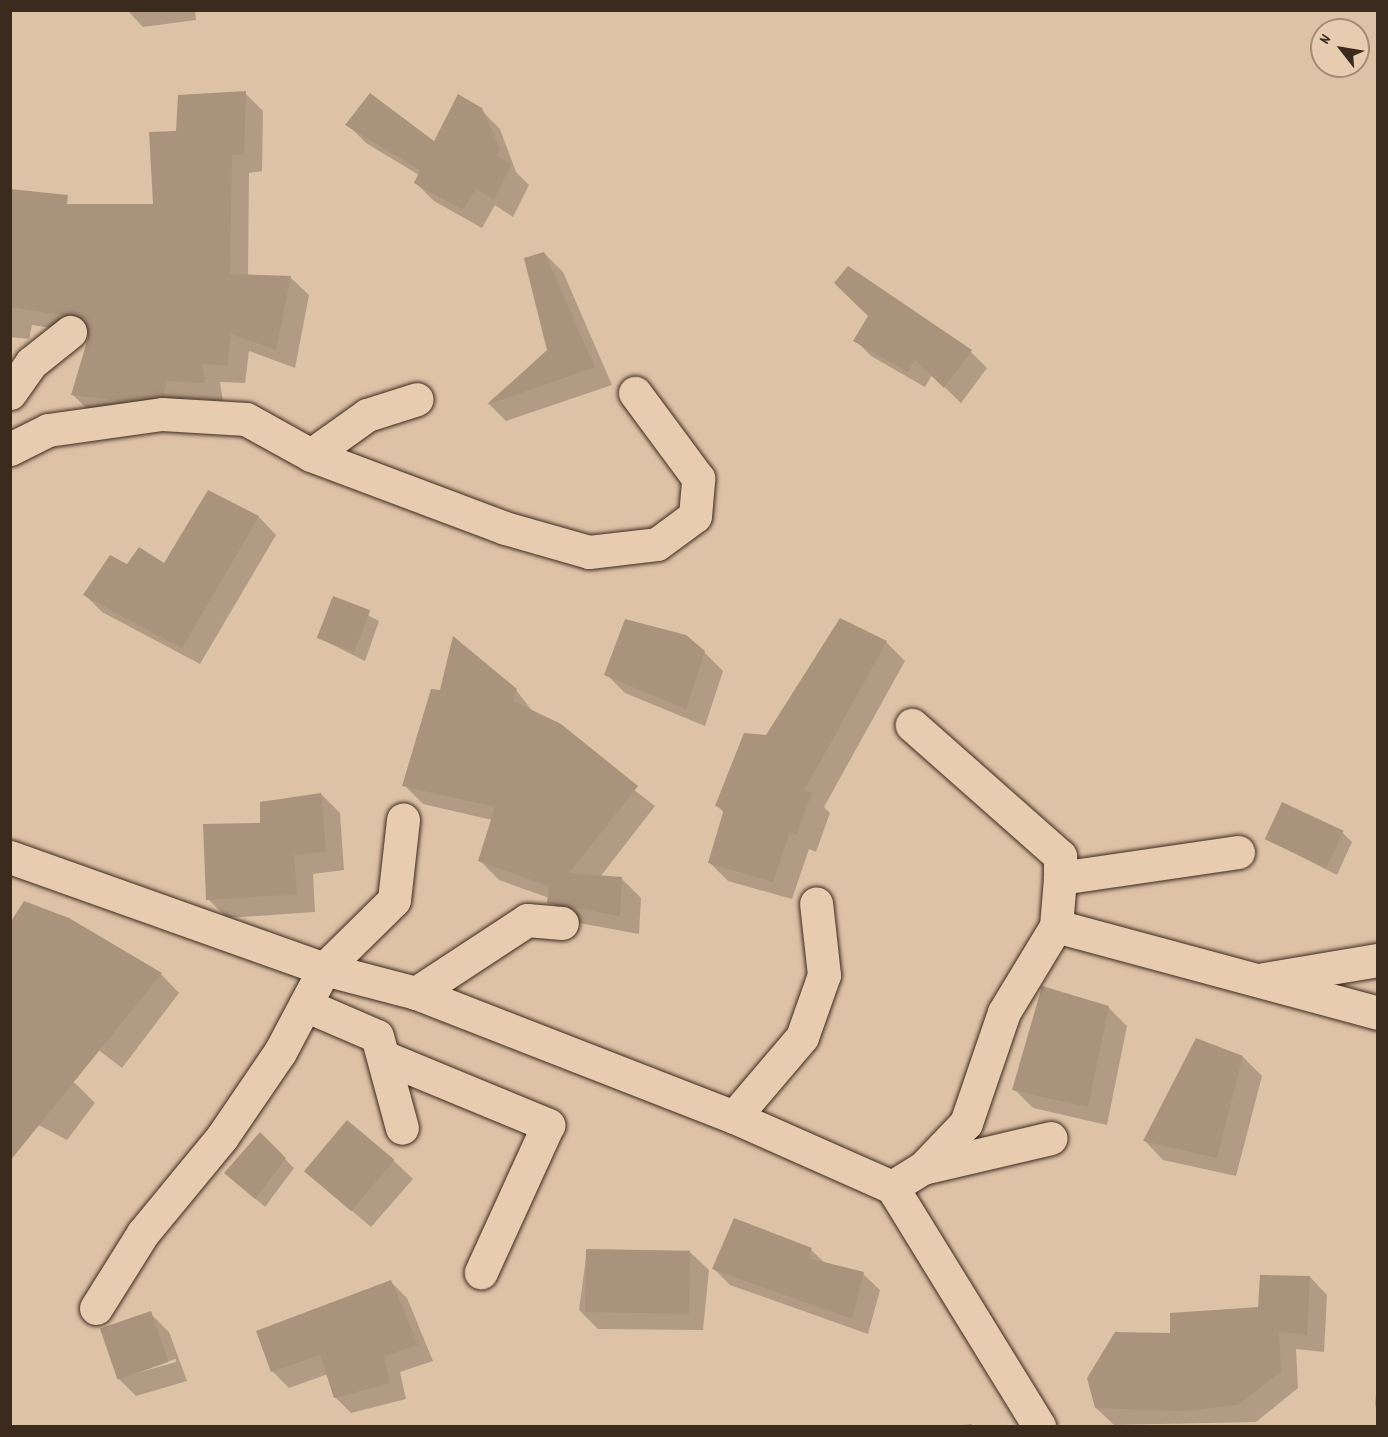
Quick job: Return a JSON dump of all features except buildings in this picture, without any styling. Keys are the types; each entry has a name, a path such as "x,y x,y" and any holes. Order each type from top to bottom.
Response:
{"street":[{"path":"10,393 31,363 70,332"},
{"path":"10,449 48,430 162,414 246,419 311,455 506,528 589,552 657,544 695,516 698,478 635,393"},
{"path":"311,455 367,415 417,399"},
{"path":"892,1187 923,1168 966,1123 1004,1012 1056,926 1060,878 1060,856 912,725"},
{"path":"96,1308 143,1233 222,1137 305,1005 324,969 394,900 403,820"},
{"path":"1060,878 1238,852"},
{"path":"10,857 324,969 417,993 734,1118 892,1187 1039,1426"},
{"path":"734,1118 801,1037 824,975 816,903"},
{"path":"417,993 527,920 562,923"},
{"path":"1056,926 1251,981 1377,1013"},
{"path":"1251,981 1377,960"},
{"path":"305,1005 377,1036 402,1128"},
{"path":"384,1057 548,1125 481,1272"},
{"path":"923,1168 1051,1138"}]}
